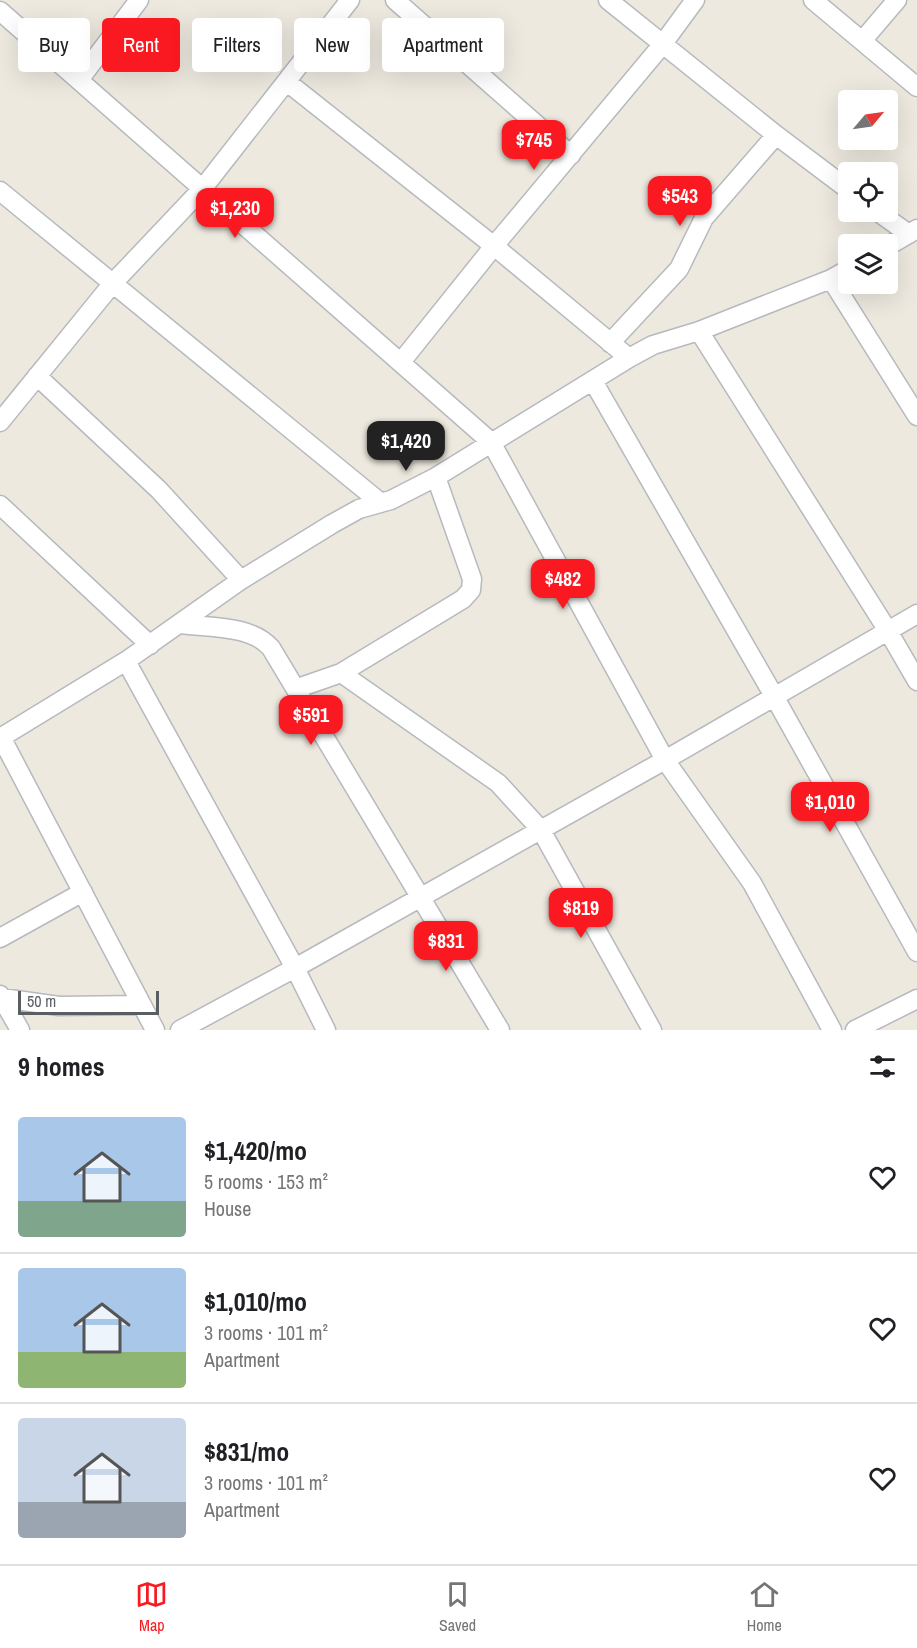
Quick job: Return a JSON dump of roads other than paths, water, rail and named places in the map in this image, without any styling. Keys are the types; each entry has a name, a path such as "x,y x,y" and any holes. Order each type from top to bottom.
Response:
{"street":[{"path":"79,80 140,0"},
{"path":"0,422 113,283 203,188 350,0"},
{"path":"395,0 571,155"},
{"path":"608,0 838,182"},
{"path":"401,362 494,246 663,45 694,0"},
{"path":"813,0 917,87"},
{"path":"862,41 897,0"},
{"path":"0,11 492,442 665,760 752,883 832,1030"},
{"path":"287,82 494,246 629,358"},
{"path":"610,343 679,269 704,218 776,135"},
{"path":"0,191 381,503"},
{"path":"896,222 913,232"},
{"path":"898,240 913,232"},
{"path":"155,1030 1,737 126,661 241,580 359,509 381,503 436,477 652,345 699,331 838,275"},
{"path":"831,279 917,416"},
{"path":"699,331 888,631 917,681"},
{"path":"37,376 159,490 241,580"},
{"path":"593,381 774,696 917,952"},
{"path":"298,688 341,673 464,599 471,590 472,579 436,477"},
{"path":"0,505 150,645"},
{"path":"180,1030 541,830 917,614"},
{"path":"181,624 252,633 263,638 298,688 501,1030"},
{"path":"126,661 295,968 326,1030"},
{"path":"341,673 498,783 541,830 652,1030"},
{"path":"0,938 83,891"},
{"path":"1,997 59,1006 141,1005"},
{"path":"1,997 20,1030"},
{"path":"855,1030 917,999"}]}
